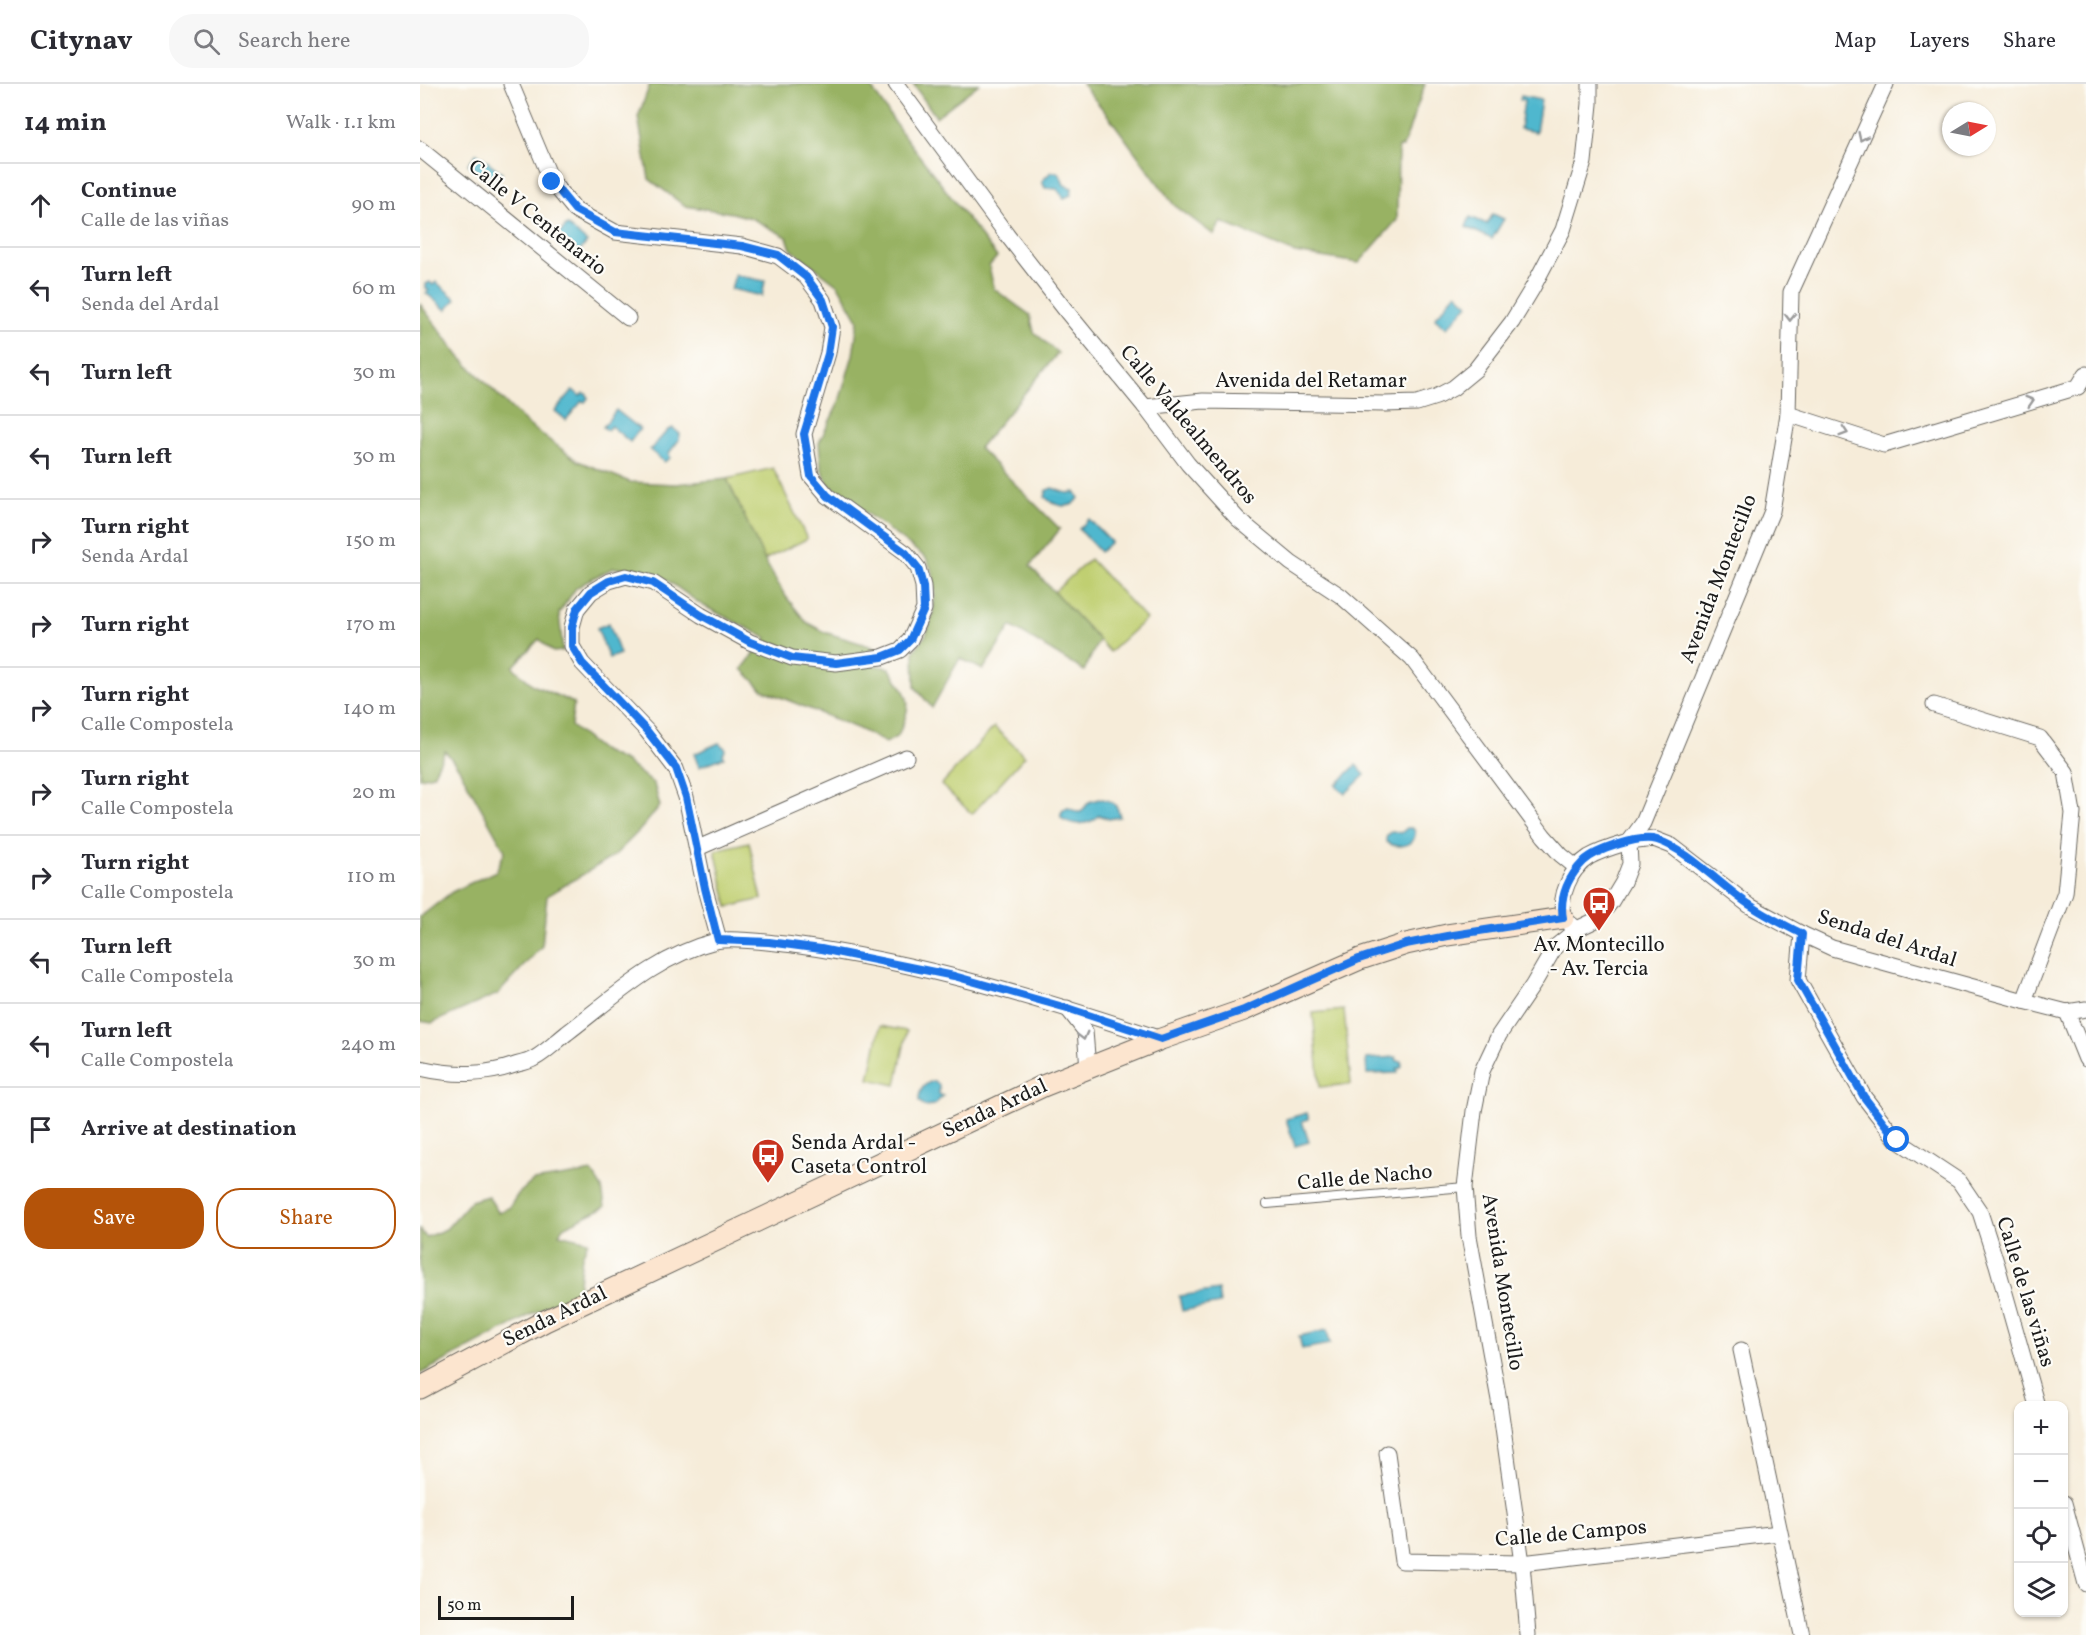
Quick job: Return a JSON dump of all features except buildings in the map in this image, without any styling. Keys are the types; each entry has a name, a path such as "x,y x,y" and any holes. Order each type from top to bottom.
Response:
{"main road":[{"name":"Senda Ardal","path":"420,1388 545,1321 1042,1086 1161,1039 1244,1010 1359,959 1406,944 1447,936 1570,924"}],"street":[{"path":"511,84 552,182 575,210 615,232 742,246 778,255 806,277 823,300 832,327 828,354 804,434 811,476 828,496 906,553 918,568 923,586 924,609 910,640 900,650 882,657 836,663 792,658 750,642 701,615 653,583 626,576 609,581 591,592 577,609 572,627 572,646 582,663 647,731 676,768 686,797 718,940"},
{"name":"Calle Valdealmendros","path":"896,84 1067,312 1145,407 1188,464 1238,519 1291,562 1341,596 1412,659 1544,836 1561,855 1577,868"},
{"name":"Avenida del Retamar","path":"1145,407 1203,401 1417,403 1454,388 1475,370 1512,322 1563,230 1584,162 1590,84"},
{"name":"Avenida Montecillo","path":"1528,1635 1522,1563 1499,1400 1468,1236 1466,1187 1474,1111 1482,1071 1499,1035 1570,924 1596,920 1611,902 1623,882 1630,864 1629,842 1643,823 1772,511 1788,414 1791,292 1886,84"},
{"name":"Calle V Centenario","path":"420,150 628,318"},
{"path":"1788,414 1884,445 2078,387 2086,374"},
{"path":"1934,705 2040,738 2066,772 2073,813 2065,893 2024,1001"},
{"path":"698,848 906,757"},
{"name":"Senda del Ardal","path":"1577,868 1588,857 1629,842 1654,839 1672,846 1750,906 1832,948 2067,1012 2086,1009"},
{"path":"1570,924 1561,908 1568,882 1577,868"},
{"name":"Calle de las viñas","path":"1802,934 1798,980 1864,1097 1897,1140 1959,1181 1980,1212 2036,1401"},
{"path":"420,1068 439,1072 479,1074 534,1059 645,973 681,952 718,940 769,942 821,949 954,976 1067,1008 1161,1039"},
{"path":"1067,1008 1085,1031 1088,1068"},
{"path":"2067,1012 2086,1059"},
{"path":"1741,1350 1802,1635"},
{"name":"Calle de Campos","path":"1387,1453 1402,1561 1522,1563 1779,1533"},
{"path":"2066,1509 2086,1584"}],"lane":[{"name":"Calle de Nacho","path":"1268,1204 1466,1187"}],"green space":[{"path":"650,84 869,84 902,133 997,257 989,266 994,289 1030,315 1034,332 1058,353 979,448 1060,529 1030,566 1099,640 1084,671 1011,626 983,670 960,658 932,708 915,687 914,651 926,635 933,614 935,593 933,573 926,558 828,483 821,468 819,443 839,402 853,355 858,320 838,285 791,249 787,237 751,218 685,206 649,179 638,117"},
{"path":"913,84 979,84 936,117"},
{"path":"1082,84 1425,84 1403,147 1398,147 1397,220 1359,263 1295,253 1221,222 1214,235 1174,205"},
{"path":"420,304 460,357 526,423 578,461 630,482 675,484 727,479 766,563 784,594 806,622 824,632 873,647 873,665 889,668 902,687 908,708 898,736 886,743 859,729 763,690 742,669 767,638 702,605 664,578 637,569 613,568 576,588 559,613 563,651 553,652 539,639 513,667 533,685 574,703 571,726 601,750 626,762 654,784 660,806 614,856 547,896 542,946 498,994 432,1023 420,1021 420,917 452,892 496,871 505,851 458,767 445,751 433,775 420,778"},
{"path":"773,468 807,539 764,560 727,479"},
{"path":"1090,559 1146,619 1110,652 1054,592"},
{"path":"994,727 1025,756 972,814 941,785"},
{"path":"749,842 762,899 728,907 715,850"},
{"path":"1344,1010 1351,1084 1320,1087 1313,1013"},
{"path":"880,1026 907,1031 896,1085 869,1079"},
{"path":"592,1172 602,1188 605,1207 563,1227 559,1234 588,1241 582,1256 578,1292 420,1374 420,1230 426,1237 446,1229 471,1201 488,1196 498,1212 509,1208 518,1194 533,1181"}],"water":[{"path":"1521,96 1541,100 1536,132 1520,129 1524,101 1520,100"},
{"path":"477,153 502,173 493,184 468,164"},
{"path":"1051,172 1057,172 1064,185 1072,188 1071,195 1064,198 1057,189 1045,188 1042,181"},
{"path":"1493,214 1504,219 1492,239 1466,227 1470,217 1487,224"},
{"path":"567,225 587,242 579,252 558,235"},
{"path":"735,275 765,281 762,296 731,289"},
{"path":"430,282 433,285 436,282 456,299 446,310 426,293 429,290 426,284"},
{"path":"1456,293 1468,304 1447,328 1435,318"},
{"path":"573,390 580,396 583,393 587,394 588,398 585,402 582,401 566,420 555,411"},
{"path":"616,410 640,429 630,442 611,426 607,430 603,427"},
{"path":"673,428 680,434 679,440 669,453 670,458 664,462 650,450 668,430"},
{"path":"1052,488 1067,493 1075,492 1079,498 1072,505 1058,505 1045,497 1047,490"},
{"path":"1089,519 1111,542 1100,552 1079,529"},
{"path":"609,623 620,654 609,658 597,628"},
{"path":"719,743 726,749 724,757 699,767 694,754"},
{"path":"1356,765 1365,775 1345,794 1336,785"},
{"path":"1099,799 1113,803 1120,817 1109,819 1099,815 1081,824 1061,818 1064,809 1069,808 1081,812 1089,802"},
{"path":"1407,828 1415,831 1413,840 1409,843 1401,846 1386,842 1389,833 1393,831 1401,833"},
{"path":"1396,1057 1402,1065 1397,1069 1398,1073 1367,1074 1366,1059"},
{"path":"933,1081 939,1085 939,1094 943,1096 934,1105 924,1106 919,1101 921,1091 924,1086"},
{"path":"1307,1113 1309,1119 1302,1121 1309,1142 1295,1146 1286,1119"},
{"path":"1218,1290 1220,1304 1182,1311 1179,1296"},
{"path":"1327,1330 1330,1344 1302,1349 1299,1336"}],"place":[{"name":"Av. Montecillo - Av. Tercia","path":"1599,932"},
{"name":"Senda Ardal - Caseta Control","path":"768,1184"}],"route":[{"path":"552,182 575,210 615,232 742,246 778,255 806,277 823,300 832,327 828,354 804,434 811,476 828,496 906,553 918,568 923,586 924,609 910,640 900,650 882,657 836,663 792,658 750,642 701,615 653,583 626,576 609,581 591,592 577,609 572,627 572,646 582,663 647,731 676,768 686,797 718,940 769,942 821,949 954,976 1067,1008 1161,1039 1244,1010 1359,959 1406,944 1563,918 1561,908 1568,882 1588,857 1629,842 1654,839 1672,846 1750,906 1802,934 1798,980 1864,1097 1897,1140"}]}
